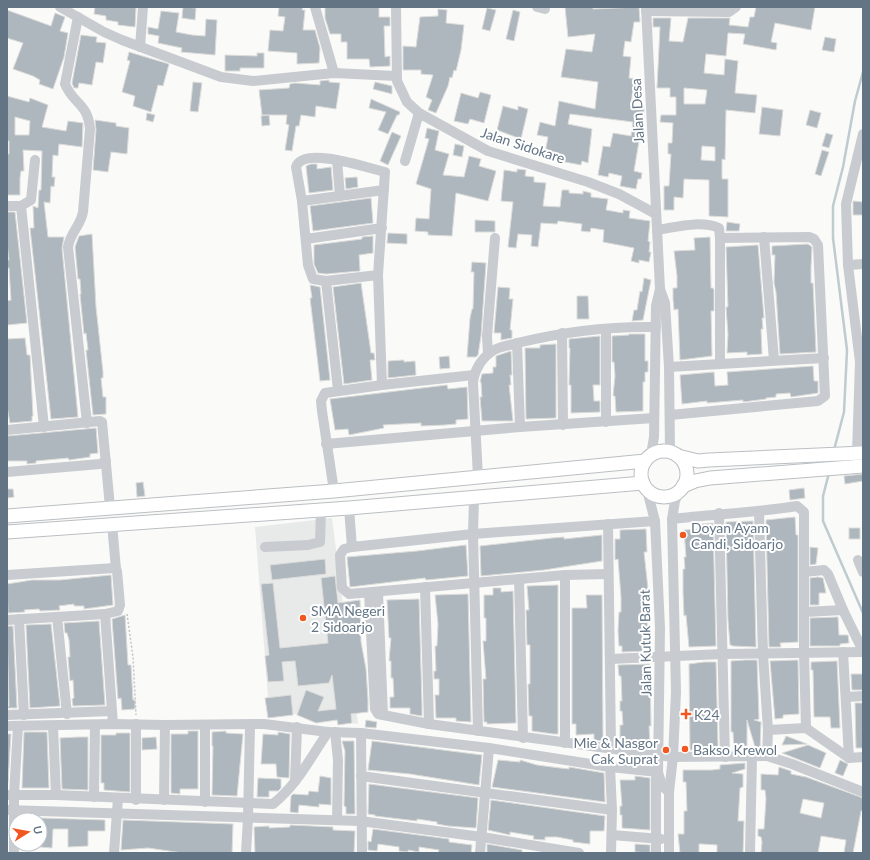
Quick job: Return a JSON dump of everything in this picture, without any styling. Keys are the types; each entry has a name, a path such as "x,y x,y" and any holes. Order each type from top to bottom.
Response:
{"main road":[{"path":"645,487 642,468 648,458 657,452 674,454 698,460 855,454"},
{"path":"674,454 686,470 686,477 682,488"},
{"path":"7,516 110,506 334,491 648,458"},
{"path":"7,532 645,487 659,497 666,497 672,496 682,488 695,481 710,478 863,466"},
{"path":"249,497 250,515"}],"street":[{"path":"60,7 104,32 221,77 253,81 334,73 396,76"},
{"path":"140,47 142,7"},
{"path":"315,7 334,73"},
{"name":"Jalan Sidokare","path":"396,7 396,76 401,92 407,102 419,113 488,151 588,182 619,194 656,214"},
{"path":"646,9 730,12 736,7"},
{"name":"Jalan Desa","path":"646,9 656,214"},
{"path":"78,17 65,84 85,110 88,116 90,129 82,219 70,238 68,247 87,423"},
{"path":"405,160 419,113"},
{"path":"855,454 861,398 859,346 848,265 846,204 863,134"},
{"path":"378,275 326,281 318,281 313,279 310,275 302,201 296,167 298,162 307,158 337,160 385,172 378,275 382,385"},
{"path":"7,206 24,204 31,200 35,160"},
{"path":"337,160 340,196"},
{"path":"302,201 384,190"},
{"path":"24,204 44,428"},
{"path":"648,458 654,443 656,306 660,289 656,214"},
{"path":"657,230 689,225 713,226 719,228 720,364"},
{"path":"306,239 382,228"},
{"path":"670,415 823,399 825,396 818,245 814,239 809,236 720,238"},
{"path":"764,237 774,360"},
{"path":"488,354 487,336 495,238"},
{"path":"848,265 863,264"},
{"path":"326,281 338,390"},
{"path":"660,289 665,303 670,415 674,454"},
{"path":"478,477 474,431 474,375 488,354 498,348 562,333 656,327"},
{"path":"606,329 606,422"},
{"path":"562,333 563,425"},
{"path":"517,343 520,427"},
{"path":"669,367 824,358"},
{"path":"334,491 326,444 322,397 330,392 338,390 474,375"},
{"path":"326,444 520,427 654,418"},
{"path":"7,430 44,428 100,421 103,424 110,506"},
{"path":"7,472 100,464 106,461"},
{"name":"Jalan Kutuk Barat","path":"645,487 655,521 661,657 659,754 657,772 662,786 669,792"},
{"path":"669,853 669,792 673,757 676,656 672,519 675,501 682,488"},
{"path":"474,499 473,534 478,731"},
{"path":"672,519 719,513 759,512 797,506 804,512 804,653 806,728"},
{"path":"349,508 352,547"},
{"path":"265,547 308,545 320,542 320,510"},
{"path":"759,512 763,654 768,730 767,756"},
{"path":"719,513 725,757"},
{"path":"608,574 565,575 474,582 373,593 349,594 342,588 340,552 344,549 352,547 473,534 655,521"},
{"path":"7,620 105,614 118,611 120,605 112,524"},
{"path":"608,524 611,748"},
{"path":"858,560 863,572"},
{"path":"7,575 116,569"},
{"path":"610,659 722,654 863,652 828,574 824,570 804,572"},
{"path":"565,575 565,743"},
{"path":"520,579 523,738"},
{"path":"425,587 429,724"},
{"path":"373,593 377,664 383,715 429,724 523,738 659,754 673,757 767,756 792,764 863,792"},
{"path":"805,612 843,610"},
{"path":"105,614 113,724"},
{"path":"58,617 67,714"},
{"path":"19,619 24,716"},
{"path":"843,652 849,758"},
{"path":"846,697 863,696"},
{"path":"7,715 24,716 112,711"},
{"path":"136,724 136,800"},
{"path":"7,726 264,724 331,732 361,733 489,748 610,767 657,772 656,853"},
{"path":"94,797 95,725"},
{"path":"164,800 165,725"},
{"path":"205,725 205,802"},
{"path":"246,853 250,725"},
{"path":"14,853 10,795 18,726"},
{"path":"53,726 56,795"},
{"path":"295,782 297,727"},
{"path":"768,730 806,728 849,758 863,757"},
{"path":"10,795 56,795 136,800 273,804 286,794 331,732"},
{"path":"331,732 338,760 337,820"},
{"path":"361,733 360,821 362,853"},
{"path":"480,853 489,748"},
{"path":"750,853 752,757"},
{"path":"610,767 612,810 611,853"},
{"path":"361,776 612,810"},
{"path":"114,853 118,798"},
{"path":"11,810 360,821 482,837 580,853"},
{"path":"612,835 669,840"}],"path":[{"path":"118,611 127,613 128,616 134,673 136,724"}],"shaded area":[{"name":"SMA Negeri 2 Sidoarjo","path":"332,518 358,724 269,710 255,527"}],"building":[{"path":"95,7 136,7 135,27 118,25 118,22 106,20 106,16 94,14"},
{"path":"183,7 196,8 195,20 182,18"},
{"path":"279,7 303,7 302,10 305,10 303,30 315,30 320,48 319,63 297,64 297,53 268,51 270,30 283,31 285,17 278,16"},
{"path":"325,7 379,7 379,17 390,17 390,26 384,26 385,57 390,56 390,66 370,67 369,59 347,59 347,42 341,42 341,34 330,34 325,18"},
{"path":"565,7 593,7 593,9 639,7 640,22 634,22 631,42 625,41 623,56 631,57 629,78 638,79 637,89 633,88 631,105 644,106 644,124 642,123 634,171 642,173 641,179 638,179 636,189 620,186 622,176 609,173 608,177 598,175 603,146 610,147 613,133 631,136 633,122 570,114 568,124 592,129 588,163 582,161 581,165 544,158 548,137 537,135 540,122 555,126 559,101 595,109 598,82 561,77 566,49 592,52 595,34 568,37"},
{"path":"756,7 815,7 811,30 775,23 771,42 777,43 776,50 743,44 745,34 728,33 726,56 706,54 704,73 724,75 725,59 738,61 735,93 757,95 755,113 726,110 725,160 722,159 722,179 728,179 728,217 709,216 709,180 684,179 683,198 674,197 674,210 664,210 664,186 669,186 671,154 668,154 668,143 672,143 673,123 660,122 661,115 676,115 676,97 670,97 670,88 657,88 660,27 653,27 653,18 671,18 669,41 683,42 688,18 730,18 729,25 748,27 750,17 754,17","holes":["684,88 707,90 705,104 684,104","702,146 715,147 715,161 701,160"]},
{"path":"487,8 496,10 490,31 482,29"},
{"path":"438,9 447,10 446,23 464,25 461,50 456,71 454,70 452,78 450,77 448,86 436,113 428,110 432,100 426,97 433,75 421,74 421,70 403,70 403,46 416,47 420,17 438,16"},
{"path":"7,10 51,26 55,13 65,17 60,31 68,33 64,57 53,89 39,84 40,80 33,76 13,69 23,43 7,38"},
{"path":"513,10 520,12 514,41 506,39"},
{"path":"161,11 179,13 176,32 192,35 205,36 206,19 217,20 215,55 181,52 182,48 158,43 159,36 148,34 148,27 158,29"},
{"path":"81,35 97,37 96,42 106,43 103,63 96,62 92,85 79,83 78,88 74,88 72,83"},
{"path":"825,37 836,39 834,52 822,50"},
{"path":"129,52 169,64 163,86 158,85 151,112 133,106 135,96 122,92 130,61 127,60"},
{"path":"257,53 264,53 264,68 240,68 240,71 225,71 225,55 257,56"},
{"path":"329,80 329,82 340,83 336,109 316,106 315,117 301,115 299,126 296,126 292,151 285,150 289,125 286,124 287,115 262,115 259,90 289,88 290,84 295,83 320,85 320,81"},
{"path":"193,82 202,83 198,112 190,111"},
{"path":"375,82 392,86 392,94 373,89"},
{"path":"480,92 491,95 484,123 470,119 468,124 454,121 461,93 478,98"},
{"path":"7,96 29,102 30,98 48,105 42,127 66,131 68,121 83,123 82,147 59,144 58,156 53,155 52,177 55,177 54,187 51,186 50,203 44,202 48,237 64,237 62,248 78,417 51,419 30,228 34,228 33,206 38,208 39,190 41,190 42,151 23,150 24,171 21,171 20,195 7,195 7,154 9,154 9,141 7,141","holes":["15,117 30,121 29,135 15,135"]},
{"path":"371,99 400,112 388,134 378,130 386,112 369,108"},
{"path":"503,106 518,110 518,106 528,109 521,139 497,130"},
{"path":"762,107 783,110 780,136 759,134"},
{"path":"810,110 821,113 817,128 806,125"},
{"path":"147,113 155,115 153,122 146,120"},
{"path":"269,115 270,125 262,126 261,116"},
{"path":"95,120 116,123 116,126 129,128 127,154 111,152 108,172 93,170 96,130"},
{"path":"427,128 439,131 435,150 449,154 443,175 464,177 469,156 481,159 479,166 496,171 488,201 456,193 452,236 428,235 428,232 415,231 416,218 429,219 431,189 416,184 429,139 425,138"},
{"path":"392,132 401,136 388,165 380,161"},
{"path":"826,133 833,135 829,148 822,146"},
{"path":"455,144 464,146 462,157 453,155"},
{"path":"822,150 829,152 821,176 815,174"},
{"path":"317,164 317,169 331,167 333,190 309,193 306,166"},
{"path":"517,169 526,170 525,176 534,177 534,182 546,183 543,206 560,207 562,190 569,190 569,193 583,194 583,191 591,193 591,197 608,199 606,210 623,213 623,210 630,211 629,218 650,221 648,241 650,242 649,252 651,252 649,262 639,260 639,263 631,261 634,248 603,242 604,230 591,228 590,232 581,231 582,224 558,221 557,224 541,223 538,247 531,246 532,235 518,234 516,248 508,247 513,202 501,201 504,170 517,172"},
{"path":"357,177 358,187 346,189 345,178"},
{"path":"371,198 373,223 313,231 310,206"},
{"path":"853,201 863,202 863,215 853,215"},
{"path":"7,212 15,212 27,323 7,325 7,301 11,300 9,268 7,268 7,260 9,260 7,244"},
{"path":"475,220 495,221 495,232 475,232"},
{"path":"727,222 740,224 739,231 726,231"},
{"path":"388,233 407,234 407,244 387,243"},
{"path":"92,234 96,307 103,372 103,378 101,378 103,397 106,397 106,414 93,415 86,350 88,350 86,333 84,334 80,279 78,279 75,247 79,236"},
{"path":"373,236 373,253 359,255 360,271 326,274 318,273 314,264 314,245 362,239 362,237"},
{"path":"710,237 711,288 714,290 714,311 711,311 712,356 680,360 678,309 674,310 673,299 673,288 677,288 674,251 695,250 694,238"},
{"path":"808,244 812,247 811,283 813,283 816,352 780,354 776,292 774,283 775,255 772,255 772,246"},
{"path":"758,245 764,318 762,318 763,329 761,329 762,354 747,355 747,352 727,353 728,334 726,307 728,307 726,247"},
{"path":"472,262 486,263 481,336 478,355 476,357 467,357 470,318 473,309 474,272 471,272"},
{"path":"644,278 651,280 643,320 632,321 634,310 637,310"},
{"path":"361,283 371,353 374,353 375,360 370,360 372,380 344,384 333,287"},
{"path":"310,285 320,287 330,380 320,381 310,298 312,298"},
{"path":"498,287 510,288 509,299 513,299 510,330 512,330 512,338 501,340 501,333 494,333"},
{"path":"577,296 588,296 589,319 577,319"},
{"path":"645,334 645,361 648,361 648,372 645,372 645,382 643,382 643,411 616,412 615,396 613,396 615,376 614,362 612,362 612,336"},
{"path":"600,336 600,385 593,385 594,401 600,401 600,412 571,413 571,385 569,385 569,339"},
{"path":"25,338 27,355 30,355 33,416 32,421 10,423 7,407 7,339"},
{"path":"556,344 556,418 526,419 525,348 540,348 540,345"},
{"path":"511,351 512,375 510,375 511,385 509,385 513,421 482,421 480,397 482,397 480,382 482,374 493,373 493,367 496,367 496,356"},
{"path":"449,356 450,368 440,369 439,357"},
{"path":"404,360 404,362 415,361 416,375 388,378 388,361"},
{"path":"813,366 814,381 818,381 818,393 791,397 790,393 776,394 776,397 743,402 743,400 707,403 707,401 682,404 680,375 714,372 715,386 728,385 727,372"},
{"path":"447,385 448,389 467,387 468,419 456,420 456,424 445,425 421,426 421,423 383,425 384,428 349,435 348,429 335,430 330,399"},
{"path":"96,428 98,453 90,454 90,457 69,460 68,458 36,461 36,463 27,464 27,461 7,461 7,436"},
{"path":"863,474 863,481 845,484 844,476"},
{"path":"143,482 145,496 137,497 136,483"},
{"path":"804,488 805,498 790,500 789,490"},
{"path":"7,489 13,489 14,497 7,498"},
{"path":"795,517 796,535 798,535 798,642 780,643 781,647 769,647 766,520"},
{"path":"753,521 756,647 733,646 730,645 728,620 726,522"},
{"path":"713,523 716,646 689,647 686,615 684,616 683,569 685,569 684,557 686,557 684,530 702,529 702,524"},
{"path":"849,528 860,528 860,539 849,539"},
{"path":"646,529 647,552 644,552 648,589 646,605 649,651 622,652 622,646 619,646 618,631 619,612 621,612 621,597 618,559 615,560 615,539 620,539 620,530"},
{"path":"602,535 602,561 544,570 481,576 480,546 552,538 564,537 564,539"},
{"path":"466,545 468,576 426,580 425,578 350,587 347,557"},
{"path":"810,547 818,548 816,564 810,565"},
{"path":"325,559 326,574 272,580 270,565"},
{"path":"111,575 113,605 84,609 84,606 74,606 74,604 59,606 60,610 40,611 39,609 8,613 7,584 32,580 60,580"},
{"path":"335,576 338,603 360,600 361,642 366,669 368,700 368,712 351,714 352,723 338,725 337,720 316,723 297,715 306,690 324,697 318,711 336,709 332,675 329,683 298,686 295,661 282,662 284,681 268,682 265,656 269,655 261,584 273,583 280,648 328,643 321,578"},
{"path":"810,578 823,578 826,593 819,593 819,605 810,605"},
{"path":"558,585 558,734 554,734 532,731 532,716 529,716 528,684 530,684 530,645 527,645 526,610 529,610 527,586"},
{"path":"493,588 501,588 501,592 513,591 516,723 487,724 487,722 484,722 483,679 486,679 483,641 486,641 486,618 484,618 484,595 493,595"},
{"path":"468,594 471,722 456,721 456,718 436,718 435,695 439,695 439,679 434,679 434,671 436,671 435,646 437,646 438,624 435,595"},
{"path":"586,595 602,595 603,741 594,740 594,734 576,735 576,724 572,724 572,608 587,608"},
{"path":"419,599 422,716 410,714 410,708 390,708 390,697 394,697 393,678 391,678 391,661 389,661 391,638 389,638 387,600"},
{"path":"125,615 128,665 131,665 135,709 122,710 121,698 118,699 112,619"},
{"path":"838,617 839,635 848,635 849,643 840,644 840,646 810,646 810,618"},
{"path":"99,621 105,705 73,706 73,680 70,681 68,657 70,657 69,640 67,633 65,633 64,623"},
{"path":"51,624 60,706 30,708 26,625"},
{"path":"7,626 13,626 17,708 7,708 9,706"},
{"path":"757,660 759,719 754,720 761,722 760,750 756,750 747,720 747,746 745,746 745,749 734,749 733,732 731,732 731,661"},
{"path":"798,660 799,714 783,715 783,718 775,719 770,661"},
{"path":"837,661 840,728 831,728 830,717 814,717 813,670 811,670 811,662"},
{"path":"716,662 718,747 703,747 703,750 690,750 689,664"},
{"path":"650,664 650,743 620,742 620,725 623,725 622,711 620,711 620,701 622,701 621,676 619,676 618,665"},
{"path":"851,674 863,674 863,690 852,690"},
{"path":"291,695 293,715 268,718 265,698"},
{"path":"855,703 863,703 863,748 856,748"},
{"path":"366,720 377,722 376,728 365,727"},
{"path":"188,731 198,731 198,789 180,789 180,794 171,793 171,734 188,734"},
{"path":"226,731 226,733 243,734 237,796 212,795 212,732"},
{"path":"24,732 47,732 49,788 22,788"},
{"path":"278,732 290,734 289,778 277,777 276,764 261,764 263,734 278,735"},
{"path":"116,733 130,733 130,792 104,790 104,783 101,783 101,735 116,735"},
{"path":"7,734 11,734 8,783 7,783"},
{"path":"786,736 807,744 782,745"},
{"path":"88,737 88,790 62,789 60,738"},
{"path":"156,737 157,749 142,750 142,738"},
{"path":"342,741 354,741 355,814 346,814 346,807 344,806 345,751"},
{"path":"372,741 482,755 479,785 410,774 368,770"},
{"path":"808,745 826,753 820,768 782,753"},
{"path":"631,758 650,760 650,765 631,763"},
{"path":"498,760 520,762 520,760 537,765 569,769 569,767 604,773 605,802 492,787"},
{"path":"840,760 848,764 843,776 835,773"},
{"path":"745,763 745,769 732,773 743,774 743,787 740,788 738,821 744,821 743,853 717,853 717,845 699,844 699,853 680,853 678,834 684,834 684,811 687,811 686,782 683,782 683,770 712,770 720,769 720,765"},
{"path":"779,767 791,771 791,774 806,777 863,798 863,811 861,811 853,853 844,853 846,840 821,836 818,853 761,853 762,842 761,837 758,836 758,829 764,829 766,799 765,790 761,790 761,774 778,775","holes":["803,799 824,803 821,818 800,813"]},
{"path":"320,776 331,778 331,805 319,804 319,807 299,805 298,813 290,812 291,796 293,794 308,795 309,791 318,792"},
{"path":"635,776 650,778 650,830 622,828 622,815 620,815 620,806 622,806 620,780 635,780"},
{"path":"258,778 281,779 281,788 278,791 269,791 269,797 257,797"},
{"path":"369,784 478,798 476,828 448,826 437,824 437,822 417,819 417,821 368,814"},
{"path":"491,800 605,816 604,831 590,831 590,844 573,842 573,840 557,837 545,837 545,840 533,839 534,836 510,832 510,835 488,830"},
{"path":"48,818 105,820 105,831 88,831 88,846 68,847 68,829 53,829 52,848 48,848"},
{"path":"123,820 233,824 232,853 183,853 148,848 121,850"},
{"path":"290,825 333,827 333,830 355,831 354,853 255,853 254,827 290,827"},
{"path":"373,829 449,839 449,842 472,845 471,853 438,853 439,850 419,847 419,852 408,850 408,852 399,851 399,847 378,844 377,851 368,850 368,841 371,842"},
{"path":"487,844 522,850 522,853 487,853"},
{"path":"635,844 650,845 650,853 635,852"}],"waterway":[{"path":"834,450 844,412 847,350 833,238 833,206 843,167 855,101 863,72"},
{"path":"829,473 823,496 823,521 863,613"}],"place":[{"name":"Doyan Ayam Candi, Sidoarjo","path":"683,535"},
{"name":"SMA Negeri 2 Sidoarjo","path":"303,618"},
{"name":"K24","path":"686,714"},
{"name":"Bakso Krewol","path":"685,749"},
{"name":"Mie & Nasgor Cak Suprat","path":"666,750"}]}
